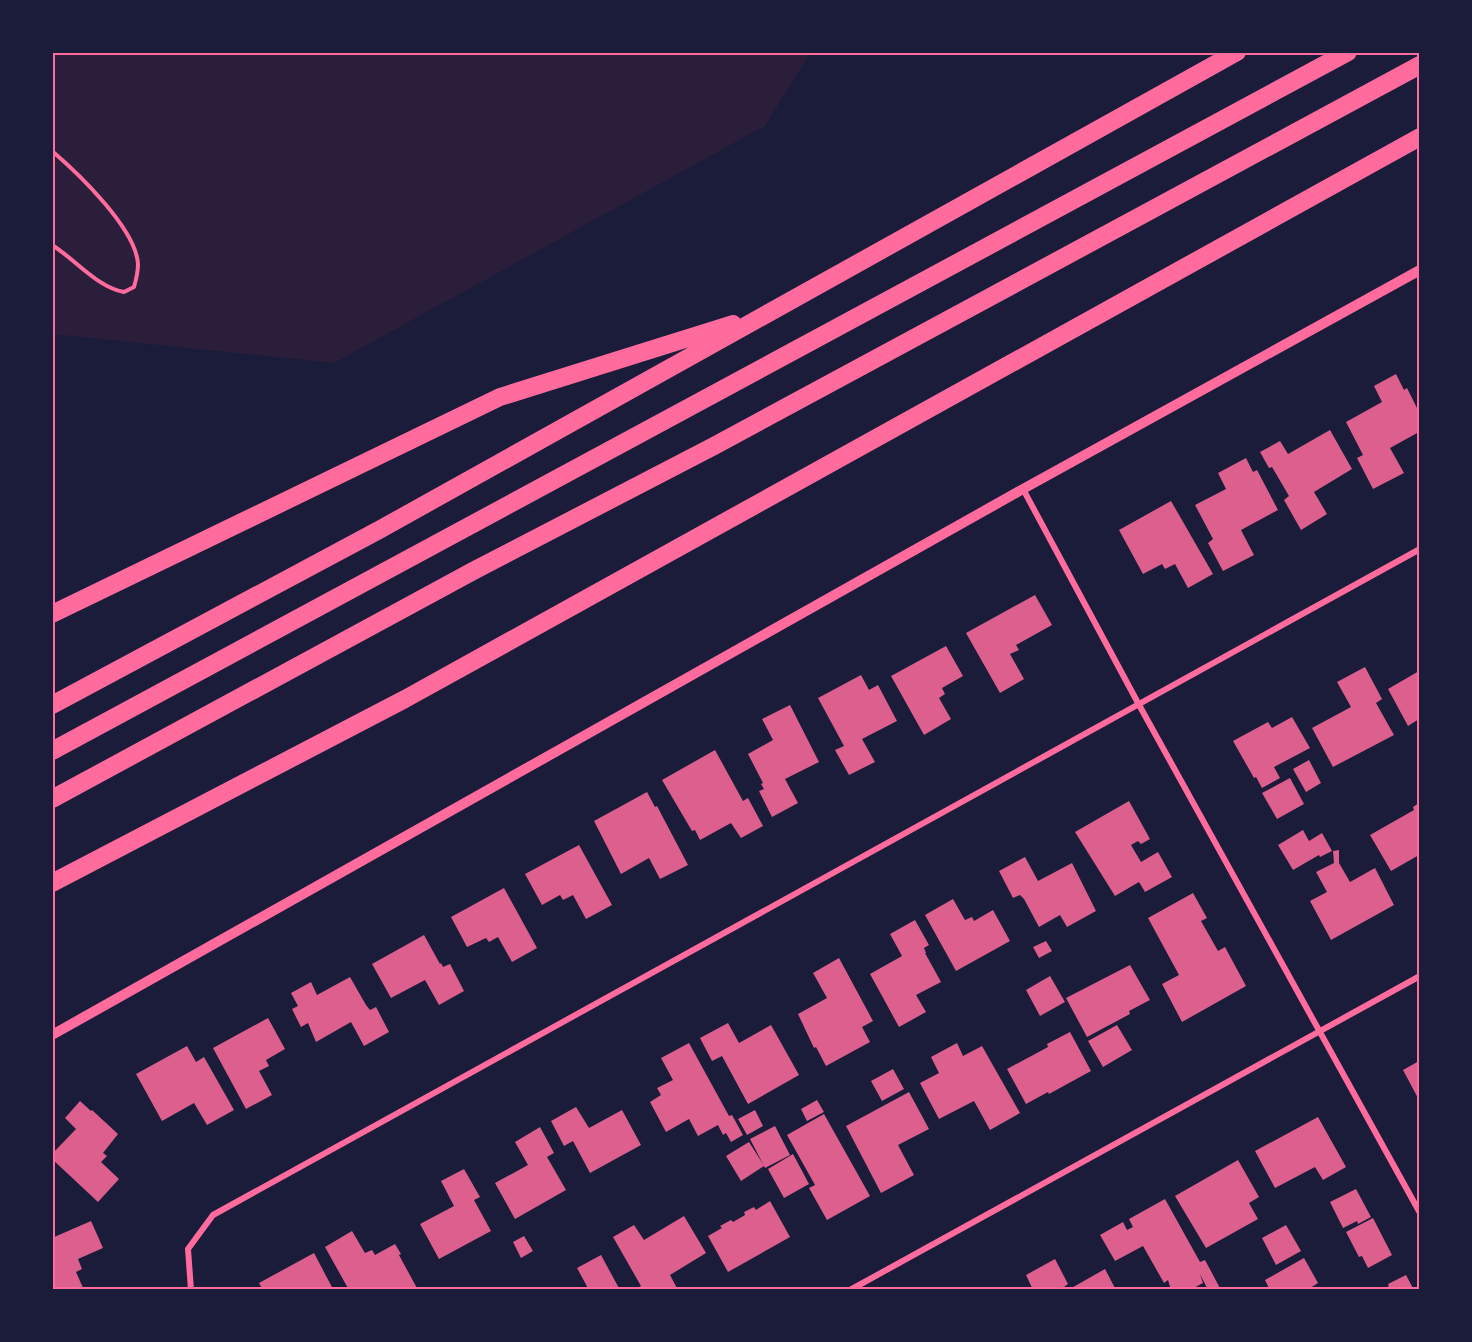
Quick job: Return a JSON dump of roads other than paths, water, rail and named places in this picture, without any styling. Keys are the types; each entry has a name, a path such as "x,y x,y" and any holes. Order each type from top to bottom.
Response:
{"highway":[{"path":"52,705 379,530 1237,52"},
{"path":"52,751 1348,52"},
{"path":"52,799 465,576 714,446 1419,65"},
{"path":"52,883 405,699 1419,137"},
{"path":"52,614 500,397 769,313"}],"street":[{"path":"52,1035 1023,489 1419,270"},
{"path":"1023,489 1419,1213"},
{"path":"191,1290 188,1249 213,1215 1419,549"},
{"path":"850,1290 1419,976"}]}
